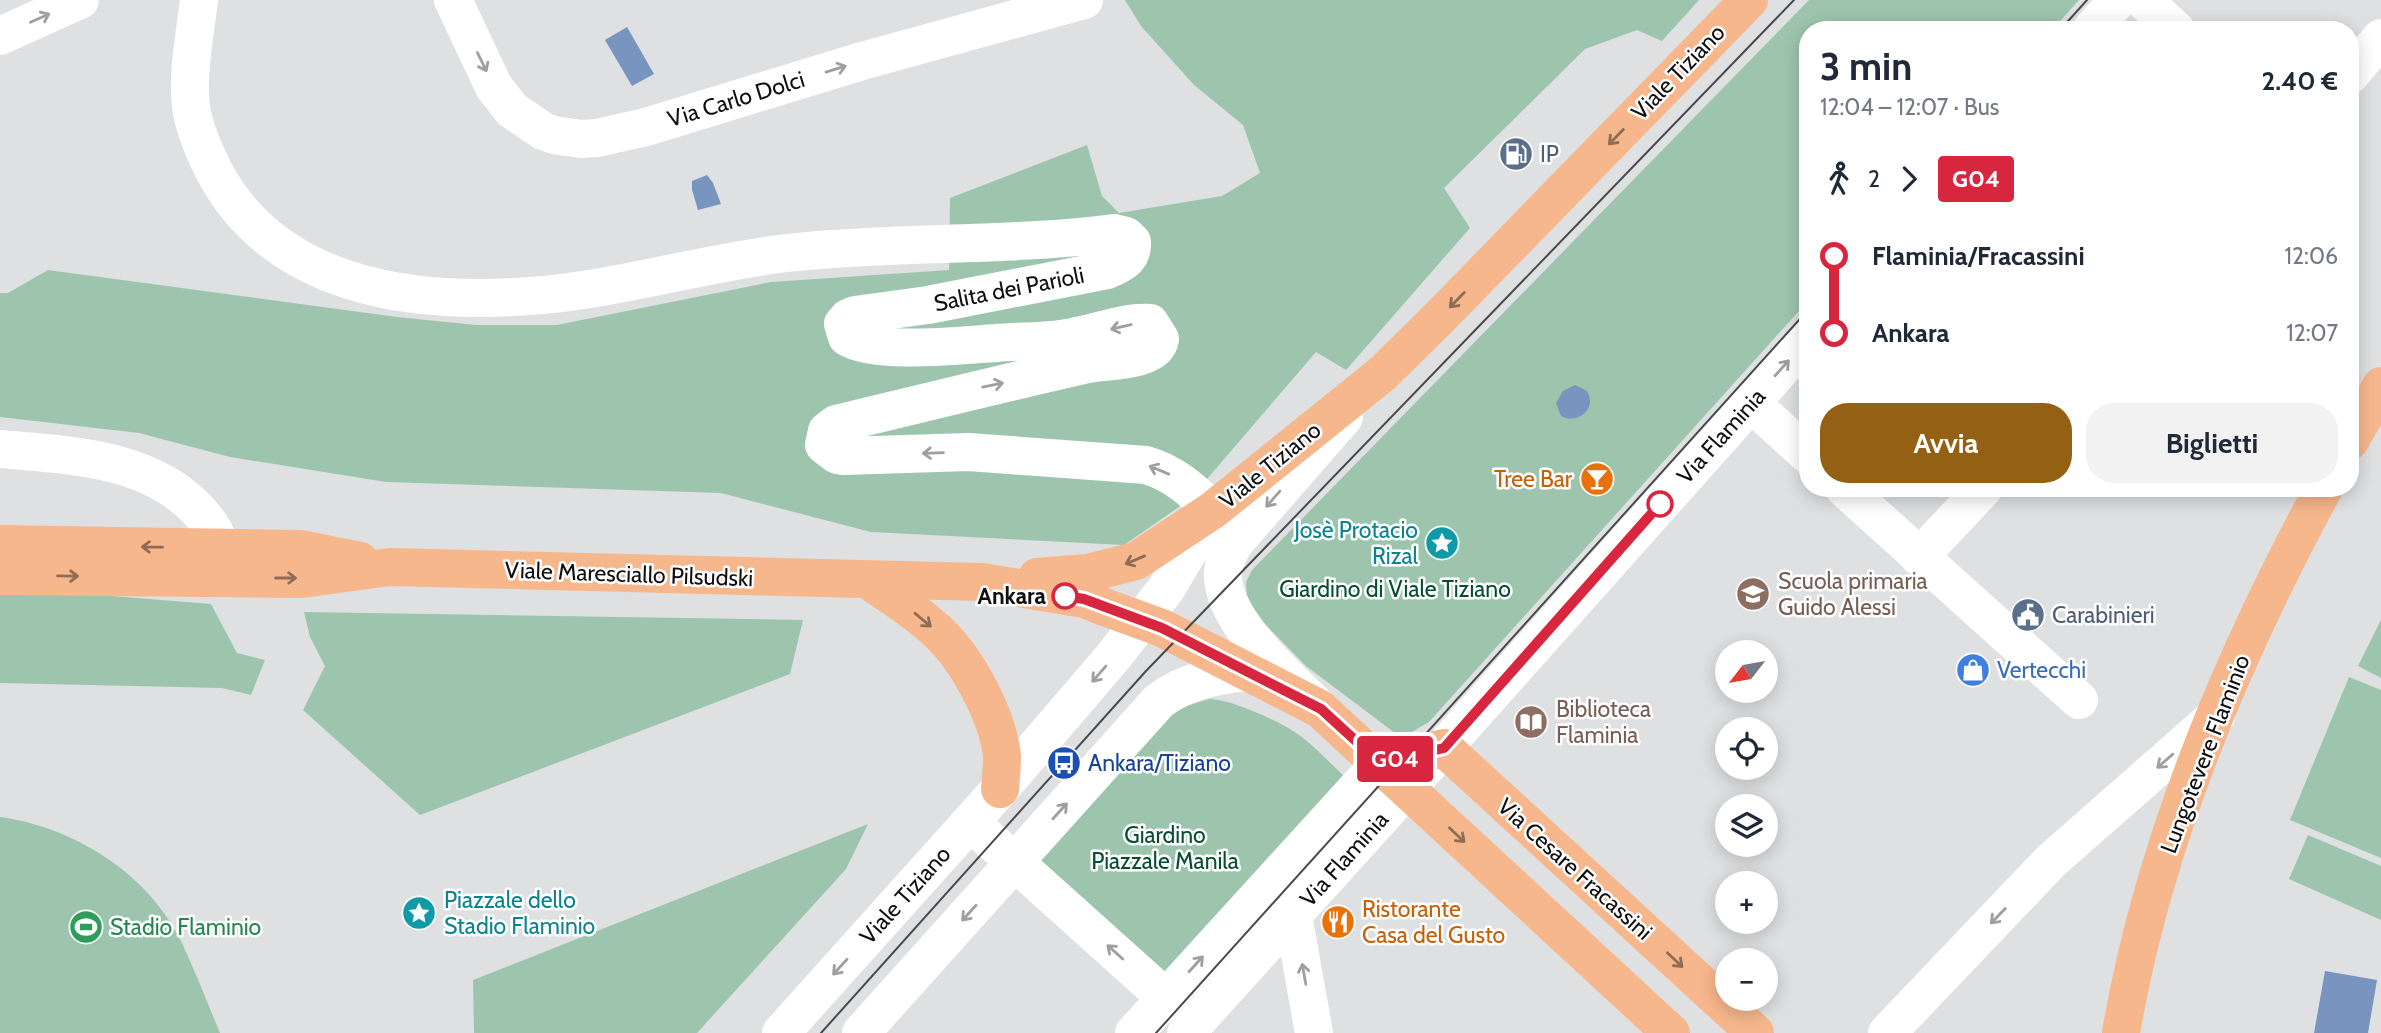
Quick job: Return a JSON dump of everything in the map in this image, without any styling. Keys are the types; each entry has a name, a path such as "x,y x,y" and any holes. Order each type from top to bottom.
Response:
{"main road":[{"name":"Viale Tiziano","path":"1213,510 1382,373 1749,0"},
{"path":"2359,425 2381,386"},
{"name":"Lungotevere Flaminio","path":"2121,1033 2129,986 2166,850 2216,716 2275,586 2320,497"},
{"path":"982,582 1088,573 1121,566 1149,554 1213,510"},
{"name":"Viale Maresciallo Pilsudski","path":"0,544 219,563"},
{"name":"Viale Maresciallo Pilsudski","path":"0,576 219,563 300,548 390,567 982,582"},
{"path":"868,580 919,616 939,634 966,668 997,734 1002,755 1000,789"},
{"path":"982,582 1084,599 1162,628 1321,709 1671,1033"},
{"name":"Via Cesare Fracassini","path":"1444,748 1755,1033"}],"street":[{"path":"0,36 80,0"},
{"name":"Salita dei Parioli","path":"199,0 191,62 191,108 200,141 219,182 242,213 279,246 318,270 359,284 405,293 440,296 531,296 784,253 838,248 1074,238 1114,233 1126,236 1132,242 1129,258 1107,270 928,305 855,315 843,324 844,332 854,342 871,345 952,346 1060,339 1147,323 1153,326 1160,339 1153,352 1141,357 1095,363 960,393 836,424 824,435 824,445 831,452 843,456 969,452 1146,465 1166,472 1188,486 1213,510"},
{"name":"Via Carlo Dolci","path":"453,0 494,87 512,110 543,131 581,139 646,127 862,61 1083,0"},
{"path":"2099,21 2118,0"},
{"path":"2143,0 2166,21"},
{"path":"2359,64 2381,38"},
{"name":"Via Flaminia","path":"1134,1033 1166,998 1393,776 1444,748 1799,349"},
{"path":"1321,709 1239,621 1224,590 1224,564 1236,541 1382,373"},
{"path":"1750,402 1799,447"},
{"path":"0,449 87,459 164,482 204,516 217,536 219,563"},
{"path":"1854,497 2078,700"},
{"path":"1919,557 1976,497"},
{"name":"Viale Tiziano","path":"781,1033 1000,789 1142,621 1166,589 1213,510"},
{"path":"861,1033 1159,701 1171,692 1197,681 1247,672"},
{"path":"1887,1033 2051,861 2216,716"},
{"name":"Via Flaminia","path":"1198,1029 1293,915 1393,776"},
{"path":"970,822 1166,998"},
{"path":"1293,915 1314,1033"}],"green space":[{"path":"1125,0 1699,0 1662,41 1637,30 1585,49 1444,188 1470,228 1346,370 1316,352 1189,500 1124,545 871,532 721,493 386,482 230,457 139,433 0,417 0,293 8,293 48,270 397,317 476,325 557,325 771,282 949,270 950,198 1087,145 1102,196 1119,213 1222,196 1260,173 1243,125 1194,85 1141,26"},
{"name":"Giardino di Viale Tiziano","path":"1809,0 2079,0 2060,21 1799,21 1799,311 1429,722 1410,733 1395,733 1306,666 1264,623 1247,599 1246,582 1252,570"},
{"path":"0,587 211,604 237,653 265,660 251,695 222,688 0,683"},
{"path":"304,612 803,620 790,674 420,815 303,710 325,666 310,637"},
{"path":"2381,620 2381,678 2358,666"},
{"path":"2349,677 2381,690 2381,858 2290,820"},
{"name":"Giardino Piazzale Manila","path":"1209,699 1244,707 1295,732 1346,778 1167,975 1037,857 1172,714 1183,707"},
{"name":"Stadio Flaminio","path":"0,817 27,822 80,842 105,857 148,893 180,939 220,1033 0,1033"},
{"path":"868,824 846,869 697,1033 474,1033 473,980"},
{"path":"2308,835 2381,866 2381,920 2289,879"}],"water":[{"path":"627,27 654,74 632,86 605,40"},
{"path":"707,175 721,204 698,210 692,181"},
{"path":"1575,385 1587,391 1590,398 1588,409 1579,417 1561,416 1556,403 1563,391"},
{"path":"2325,971 2377,980 2368,1033 2314,1033"}],"tram line":[{"path":"821,1033 1146,671 1794,0"},
{"path":"2068,21 2087,0"},
{"path":"1156,1033 1799,320"}],"bus line":[{"name":"G04","path":"1065,596 1084,599 1162,628 1321,709 1380,763 1444,748 1660,504"}],"place":[{"name":"IP","path":"1516,154"},
{"name":"Tree Bar","path":"1597,479"},
{"name":"Josè Protacio Rizal","path":"1442,543"},
{"name":"Scuola primaria Guido Alessi","path":"1753,594"},
{"name":"Ankara","path":"1065,596"},
{"name":"Carabinieri","path":"2028,615"},
{"name":"Vertecchi","path":"1973,670"},
{"name":"Biblioteca Flaminia","path":"1531,722"},
{"name":"Ankara/Tiziano","path":"1064,763"},
{"name":"Piazzale dello Stadio Flaminio","path":"419,913"},
{"name":"Ristorante Casa del Gusto","path":"1338,922"},
{"name":"Stadio Flaminio","path":"86,927"}]}
